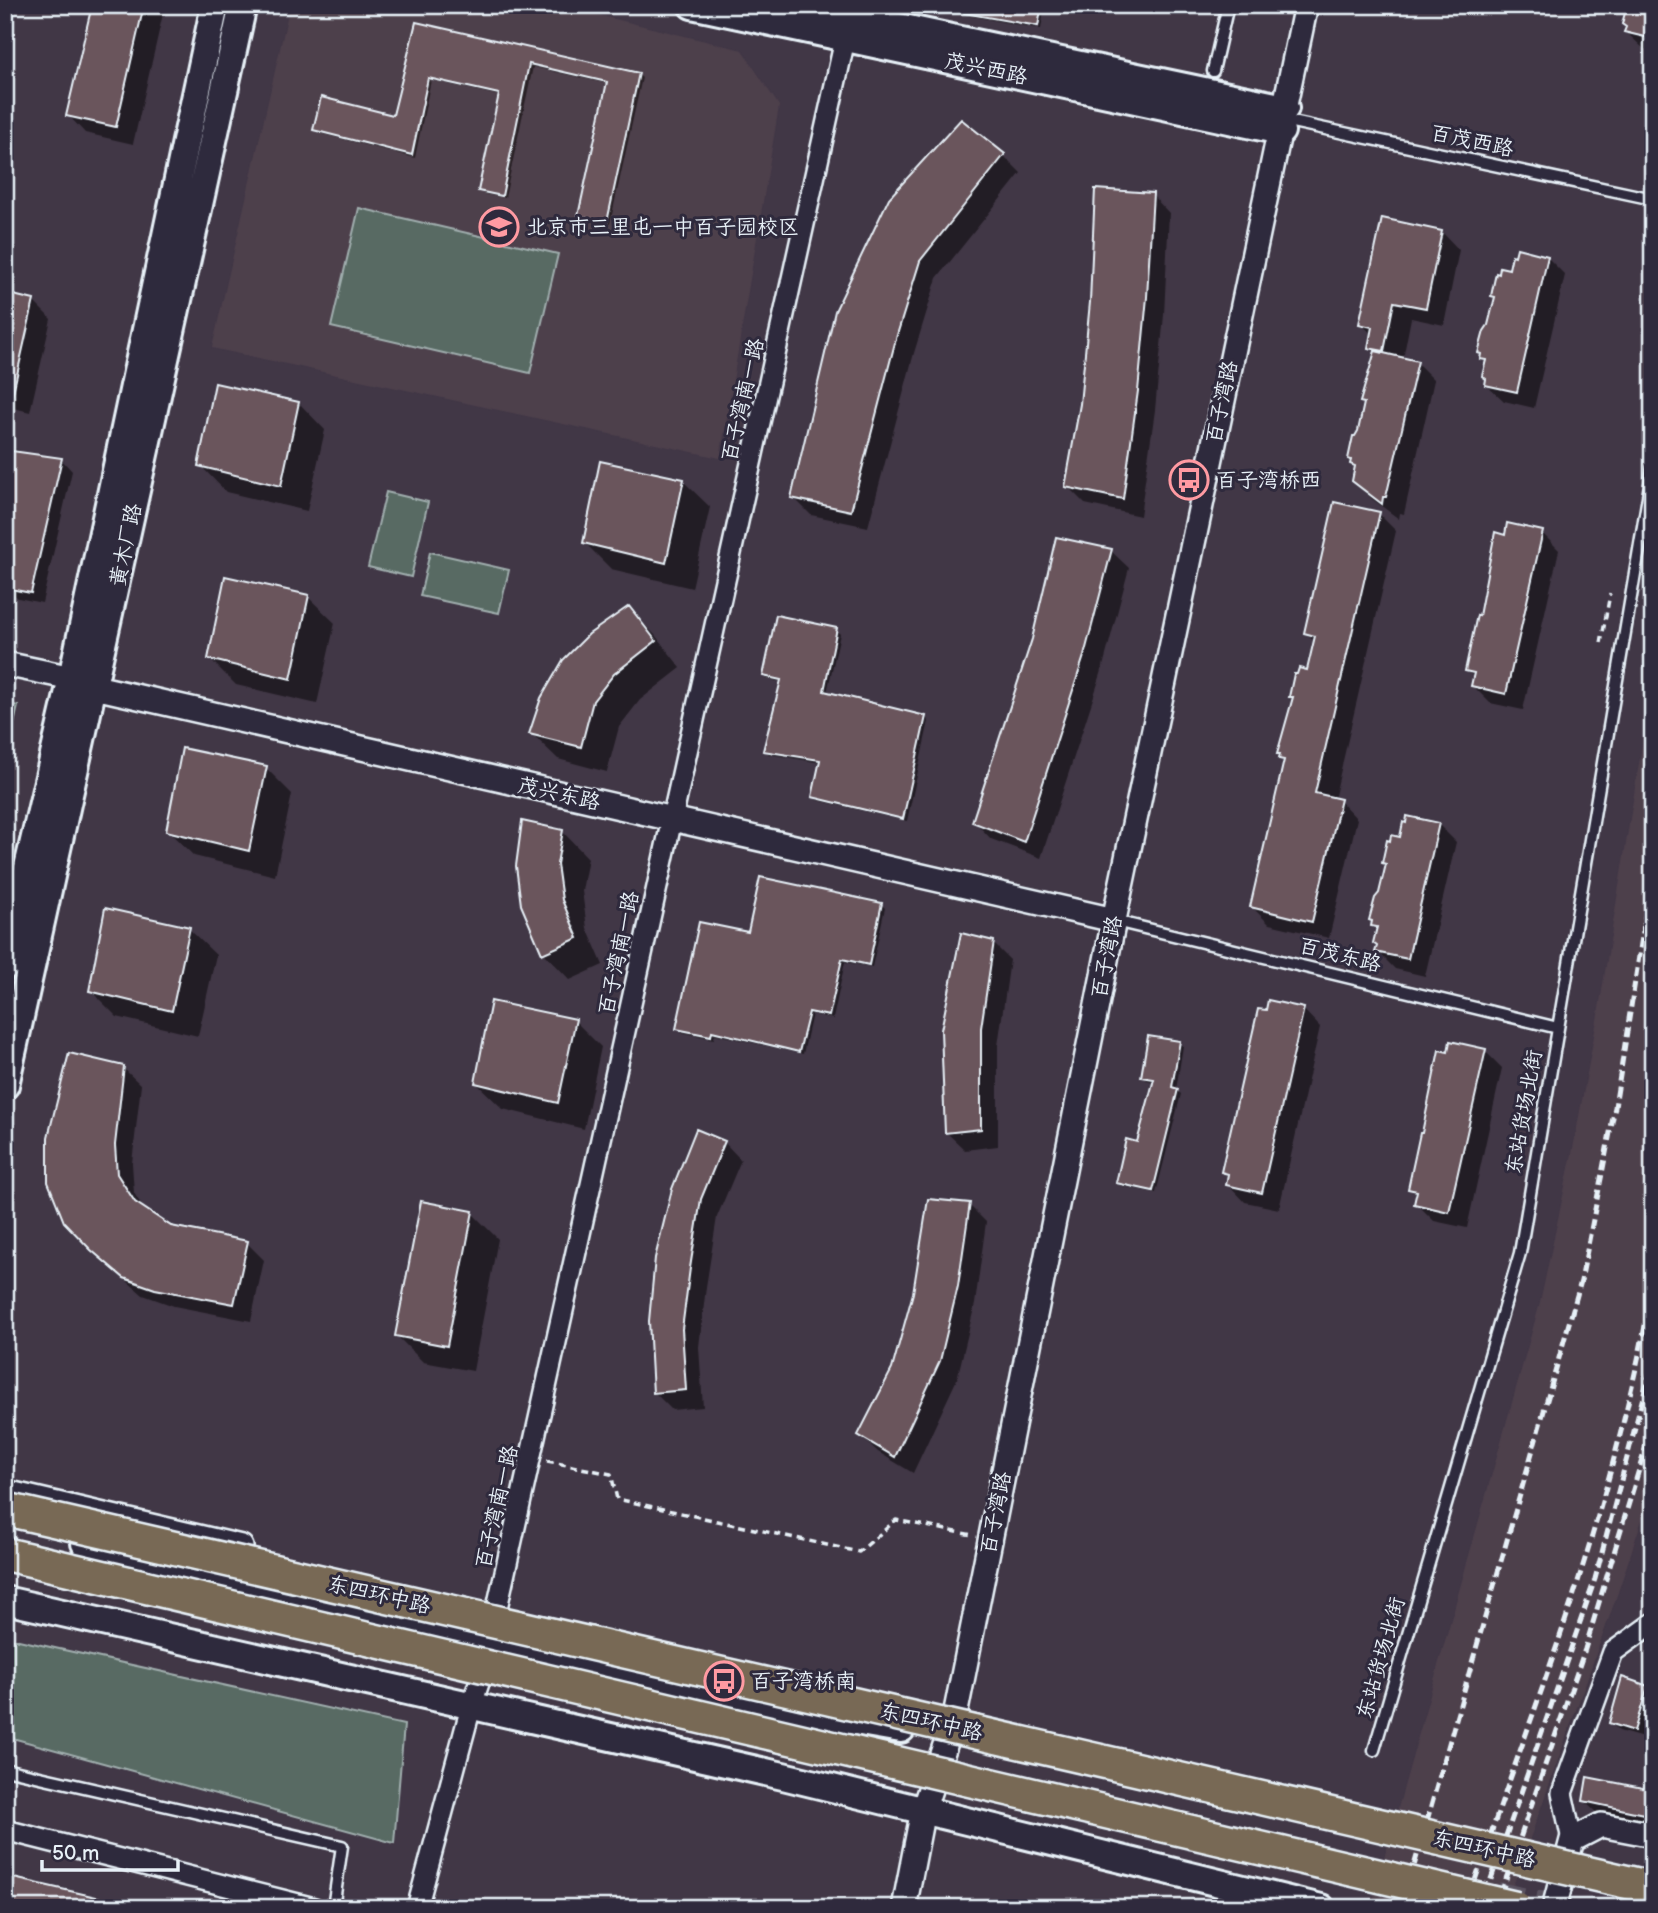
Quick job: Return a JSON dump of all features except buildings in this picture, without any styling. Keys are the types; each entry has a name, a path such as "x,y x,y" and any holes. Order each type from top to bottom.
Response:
{"highway":[{"name":"东四环中路","path":"5,1509 1653,1888"},
{"path":"5,1554 1516,1908"}],"main road":[{"path":"5,966 83,682 215,5"},
{"name":"黄木厂路","path":"5,1085 83,682 243,5"},
{"name":"茂兴西路","path":"692,5 850,21"},
{"name":"茂兴西路","path":"794,5 850,21 1283,120"},
{"name":"东四环中路","path":"5,1524 720,1698 950,1726 1345,1820"},
{"path":"5,1567 481,1678 693,1724 932,1783 1334,1863"},
{"path":"5,1600 783,1776 1321,1908"},
{"path":"1589,1873 1653,1900"}],"street":[{"name":"百子湾路","path":"904,1908 923,1810 950,1726 991,1538 1114,920 1306,5"},
{"name":"百子湾南一路","path":"417,1908 498,1608 850,21"},
{"name":"茂兴东路","path":"5,664 672,821 1114,920"},
{"name":"东四环中路","path":"5,1492 498,1608 950,1726"},
{"path":"1554,1908 1572,1840 1562,1793 1613,1652 1653,1623"},
{"path":"1572,1840 1601,1825 1653,1835"},
{"path":"5,1830 314,1908"},
{"path":"1589,1873 1653,1875"}],"lane":[{"path":"1213,71 1228,5"},
{"name":"百茂西路","path":"1283,120 1653,199"},
{"name":"东站货场北街","path":"1374,1750 1520,1253 1653,467"},
{"name":"百茂东路","path":"1114,920 1558,1028"},
{"path":"5,1769 342,1846 333,1908"}],"path":[{"path":"1601,643 1610,594"},
{"path":"532,1457 611,1474 617,1499 859,1552 896,1520 991,1538"}],"shaded area":[{"name":"北京市三里屯一中百子园校区","path":"290,5 557,5 742,50 779,106 720,458 212,348"},
{"path":"1653,678 1653,1486 1616,1598 1505,1908 1370,1908 1540,1303 1598,1015"}],"green space":[{"path":"359,208 558,254 530,373 331,327"},
{"path":"386,492 428,502 411,577 368,567"},
{"path":"430,552 509,570 499,613 420,596"},
{"path":"5,703 18,706 5,765"},
{"path":"5,1637 404,1725 394,1843 5,1736"}],"tunnel":[{"path":"1497,1895 1560,1908"}],"railway":[{"path":"1402,1908 1581,1281 1615,1107 1653,868"},
{"path":"1466,1908 1567,1617 1591,1539 1630,1395 1653,1285"},
{"path":"1481,1908 1595,1579 1653,1359"},
{"path":"1496,1908 1585,1649 1653,1423"}],"place":[{"name":"北京市三里屯一中百子园校区","path":"499,227"},
{"name":"百子湾桥西","path":"1189,480"},
{"name":"百子湾桥南","path":"724,1681"}]}
